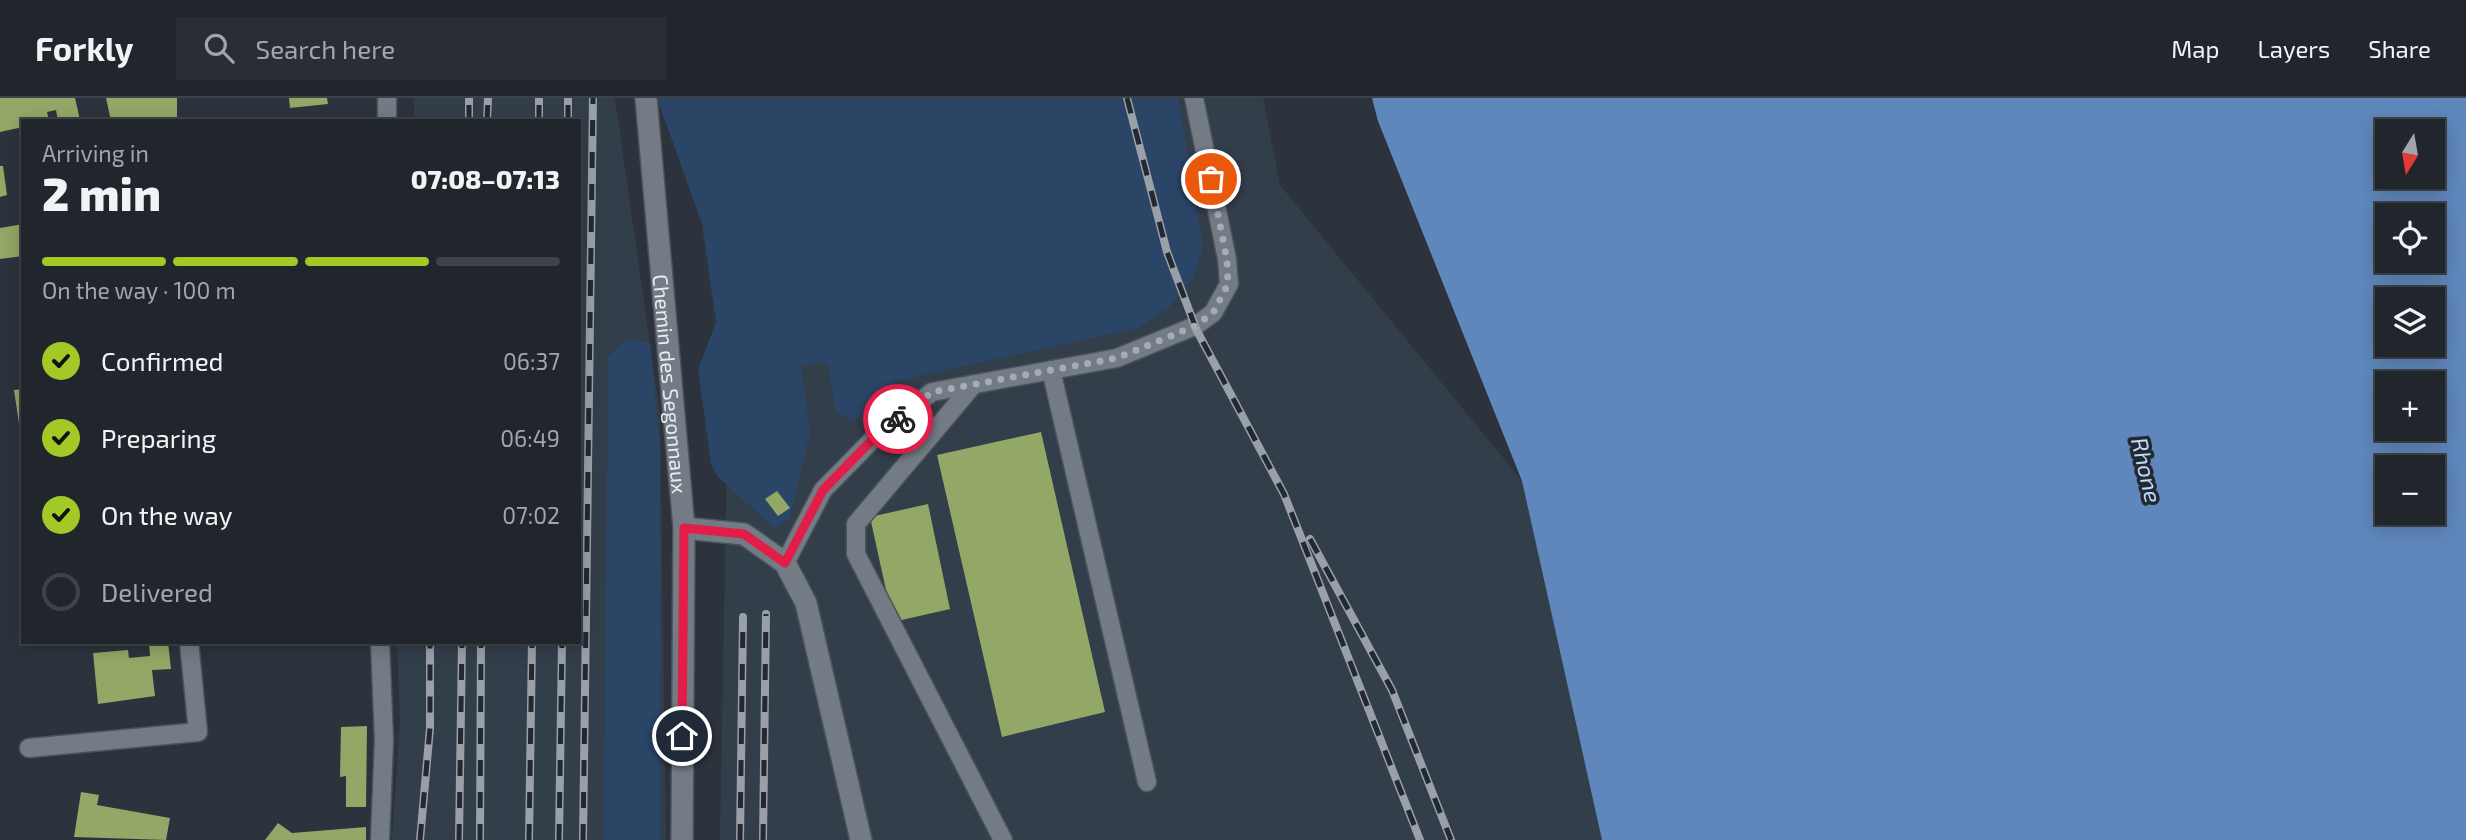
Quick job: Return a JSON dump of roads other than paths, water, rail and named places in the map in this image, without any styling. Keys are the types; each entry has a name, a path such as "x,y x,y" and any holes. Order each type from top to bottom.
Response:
{"street":[{"name":"Chemin des Segonnaux","path":"646,98 684,528 682,840"},
{"path":"684,528 744,534 785,563 806,603 861,840"}],"lane":[{"path":"387,98 387,119"},
{"path":"785,563 823,490 877,435 932,392 1117,358 1195,326 1213,313 1228,284 1227,260 1194,98"},
{"path":"1051,370 1147,782"},
{"path":"974,384 856,524 856,554 1003,840"},
{"path":"29,748 198,732 189,644"},
{"path":"380,644 384,740 380,840"}],"water":[{"name":"Rhone","path":"1372,98 2466,98 2466,840 1602,840 1522,481 1378,121"}],"railway":[{"path":"469,98 469,119"},
{"path":"487,119 488,98"},
{"path":"539,98 539,119"},
{"path":"568,98 568,119"},
{"path":"583,840 593,98"},
{"path":"1127,98 1167,252 1197,331 1284,494 1420,840"},
{"path":"1310,539 1392,690 1451,840"},
{"path":"763,840 766,614"},
{"path":"740,840 743,617"},
{"path":"420,840 430,728 430,644"},
{"path":"459,840 462,644"},
{"path":"480,840 481,644"},
{"path":"529,840 532,644"},
{"path":"559,840 562,644"}]}
